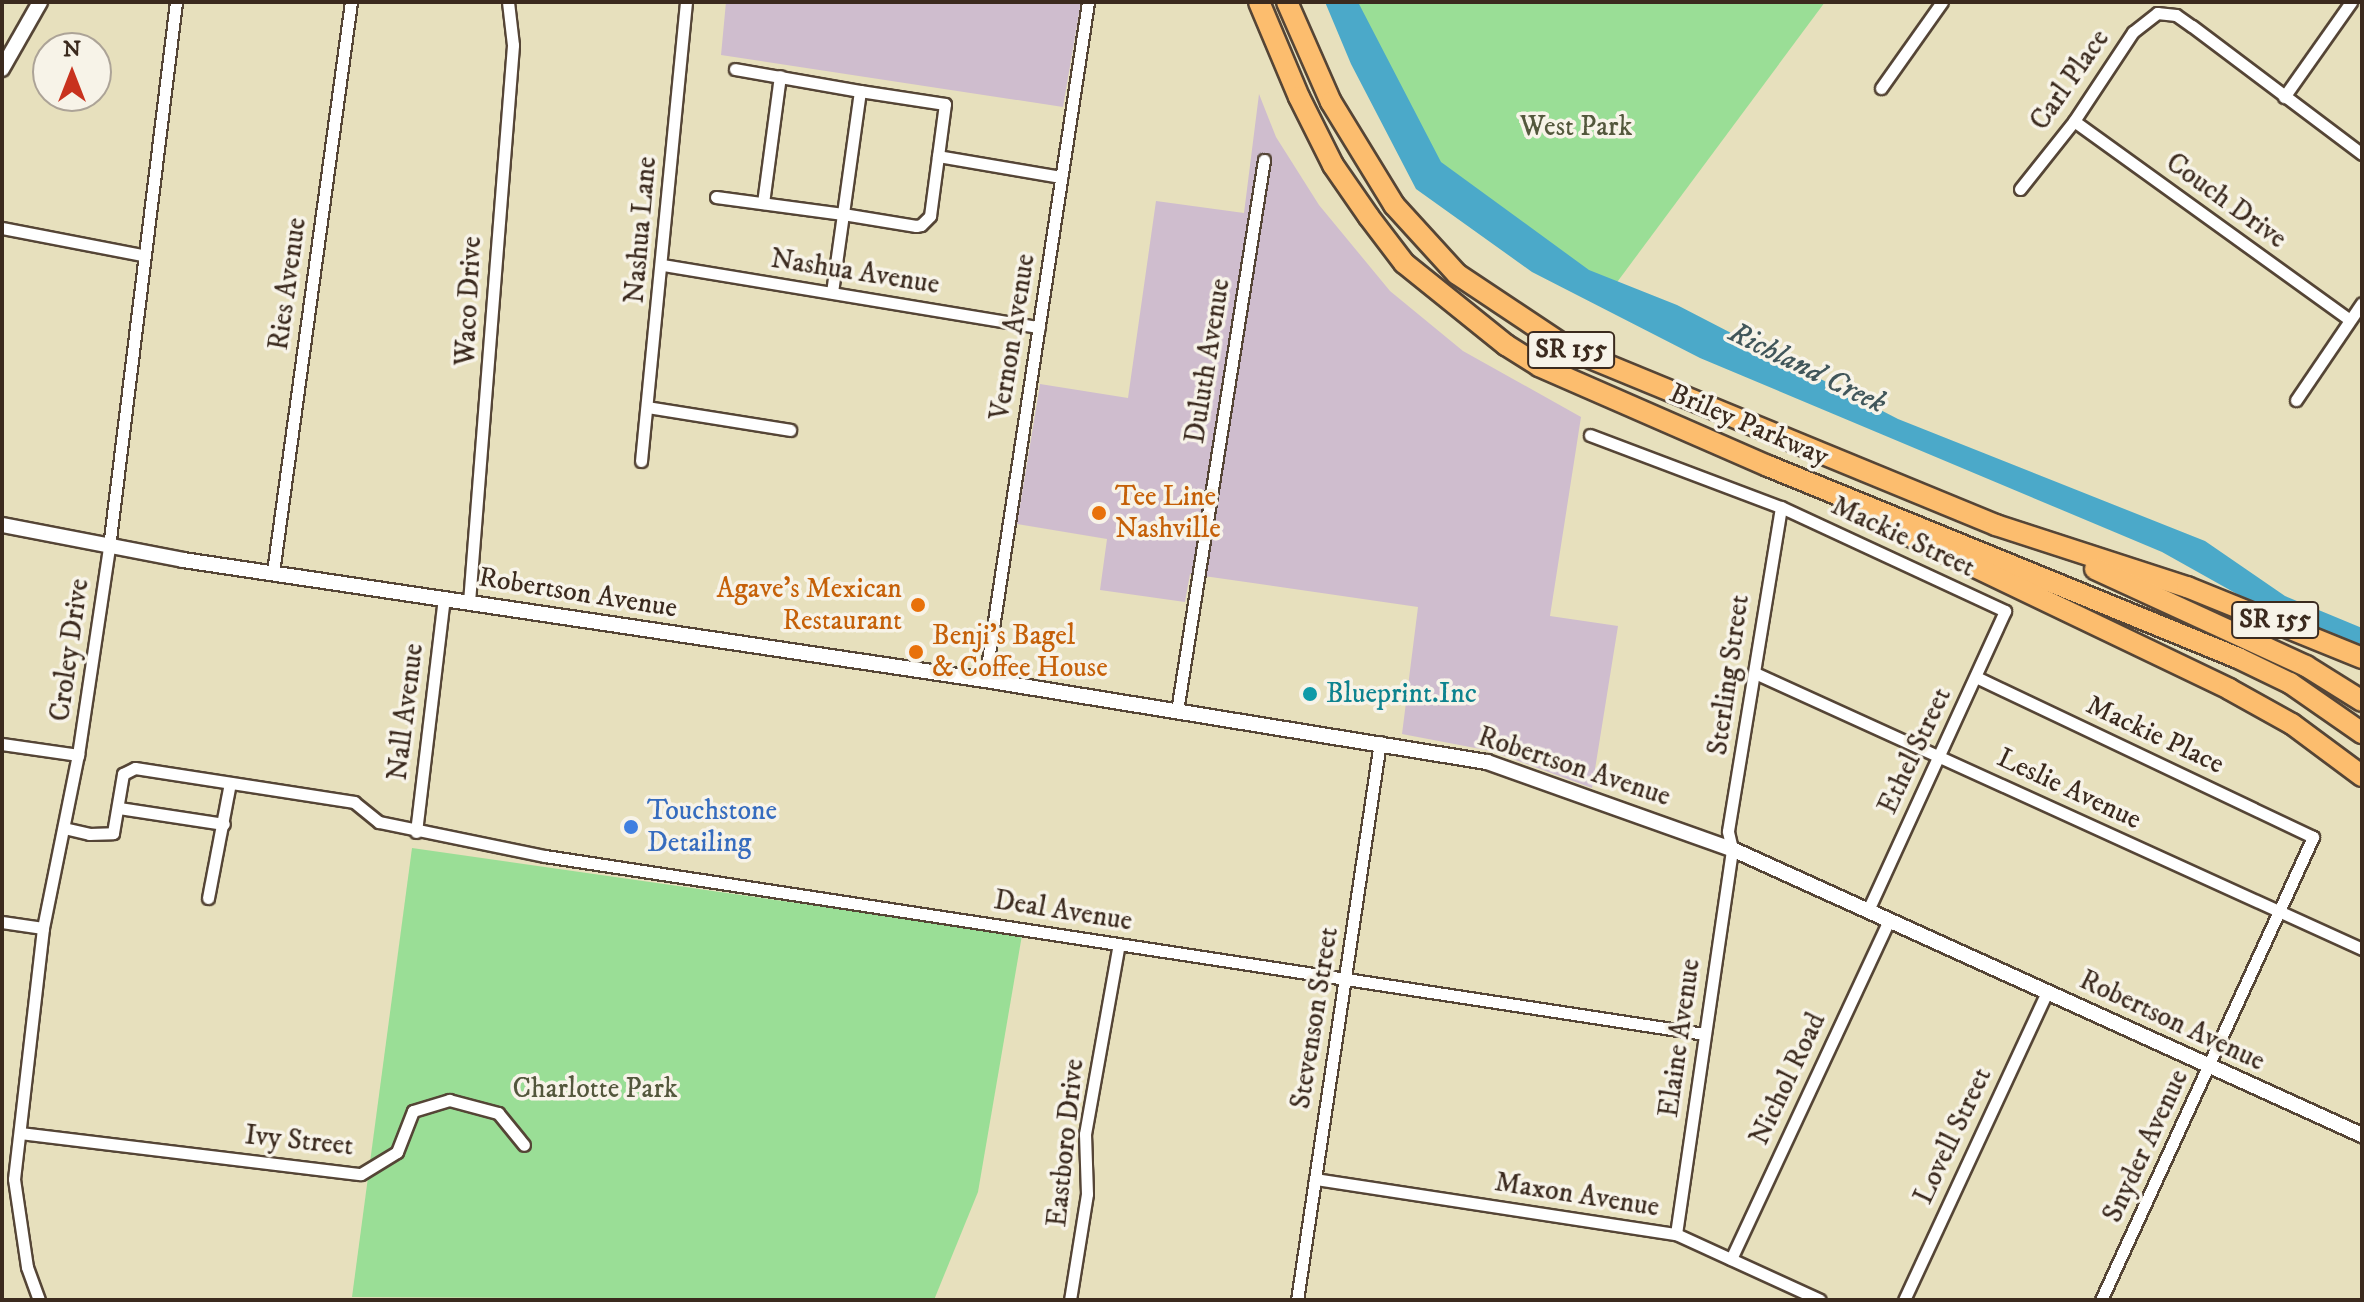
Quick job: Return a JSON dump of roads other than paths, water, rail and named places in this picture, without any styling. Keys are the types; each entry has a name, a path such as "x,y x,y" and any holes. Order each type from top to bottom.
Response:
{"highway":[{"name":"Briley Parkway","path":"1259,2 1333,165 1415,273 1449,303 1539,366 1768,466 2238,658 2290,683 2362,733"},
{"name":"Briley Parkway","path":"1287,2 1331,102 1394,205 1457,274 1507,311 1571,350 1996,525 2187,587 2362,658"},
{"path":"1768,466 2229,689 2292,724 2362,776"},
{"path":"1996,525 2306,666 2362,701"}],"street":[{"path":"2,69 40,2"},
{"name":"Croley Drive","path":"39,1300 17,1216 14,1179 43,928 78,755 109,547 142,255 176,2"},
{"name":"Ries Avenue","path":"273,572 351,2"},
{"name":"Waco Drive","path":"469,602 513,45 508,2"},
{"name":"Nashua Lane","path":"641,461 663,265 686,2"},
{"name":"Vernon Avenue","path":"985,680 1088,2"},
{"path":"1881,88 1942,2"},
{"path":"2284,97 2351,2"},
{"name":"Carl Place","path":"2020,189 2074,121 2133,32 2157,13 2176,15 2192,26 2362,154"},
{"path":"716,197 921,225 930,216 945,104 735,69"},
{"path":"763,203 780,76"},
{"path":"832,292 860,91"},
{"name":"Couch Drive","path":"2074,121 2350,320"},
{"path":"938,156 1061,177"},
{"name":"Duluth Avenue","path":"1177,711 1264,160"},
{"path":"2,228 142,255"},
{"name":"Nashua Avenue","path":"663,265 1039,327"},
{"path":"2296,400 2362,303"},
{"path":"647,407 790,430"},
{"name":"Mackie Street","path":"1590,435 1781,507 2005,611"},
{"name":"Sterling Street","path":"1732,849 1728,831 1781,507"},
{"name":"Robertson Avenue","path":"2,525 109,547 985,680 1380,742 1487,762 1732,849 2208,1068 2362,1135"},
{"name":"Nall Avenue","path":"416,832 444,598"},
{"name":"Ethel Street","path":"1868,910 2005,611"},
{"name":"Leslie Avenue","path":"1755,673 2362,949"},
{"name":"Mackie Place","path":"1976,677 2313,837"},
{"name":"Stevenson Street","path":"1297,1300 1380,742"},
{"path":"2,744 78,755"},
{"name":"Deal Avenue","path":"119,808 126,770 230,783 354,802 379,822 416,832 1119,944 1346,975 1704,1034"},
{"path":"208,898 230,783"},
{"path":"64,828 89,834 113,833 119,808 224,824"},
{"name":"Snyder Avenue","path":"2101,1300 2313,837"},
{"name":"Elaine Avenue","path":"1676,1234 1732,849"},
{"name":"Nichol Road","path":"1731,1259 1889,920"},
{"path":"2,922 43,928"},
{"name":"Eastboro Drive","path":"1070,1300 1087,1194 1085,1134 1119,944"},
{"name":"Lovell Street","path":"1904,1300 2047,992"},
{"name":"Ivy Street","path":"20,1133 361,1174 397,1152 413,1111 449,1100 498,1113 524,1145"},
{"name":"Maxon Avenue","path":"1315,1179 1676,1234 1820,1300"}],"water":[{"path":"1325,2 1358,2 1441,162 1589,270 1677,305 1898,419 2205,541 2285,596 2362,628 2362,649 2262,608 2162,552 1700,358 1532,272 1416,189 1351,64"}],"place":[{"name":"Tee Line Nashville","path":"1099,513"},
{"name":"Agave's Mexican Restaurant","path":"918,605"},
{"name":"Benji's Bagel & Coffee House","path":"916,652"},
{"name":"Blueprint.Inc","path":"1310,694"},
{"name":"Touchstone Detailing","path":"631,827"}],"park label":[{"name":"West Park","path":"1576,127"},
{"name":"Charlotte Park","path":"595,1089"}],"water label":[{"name":"Richland Creek","path":"1807,369"}]}
